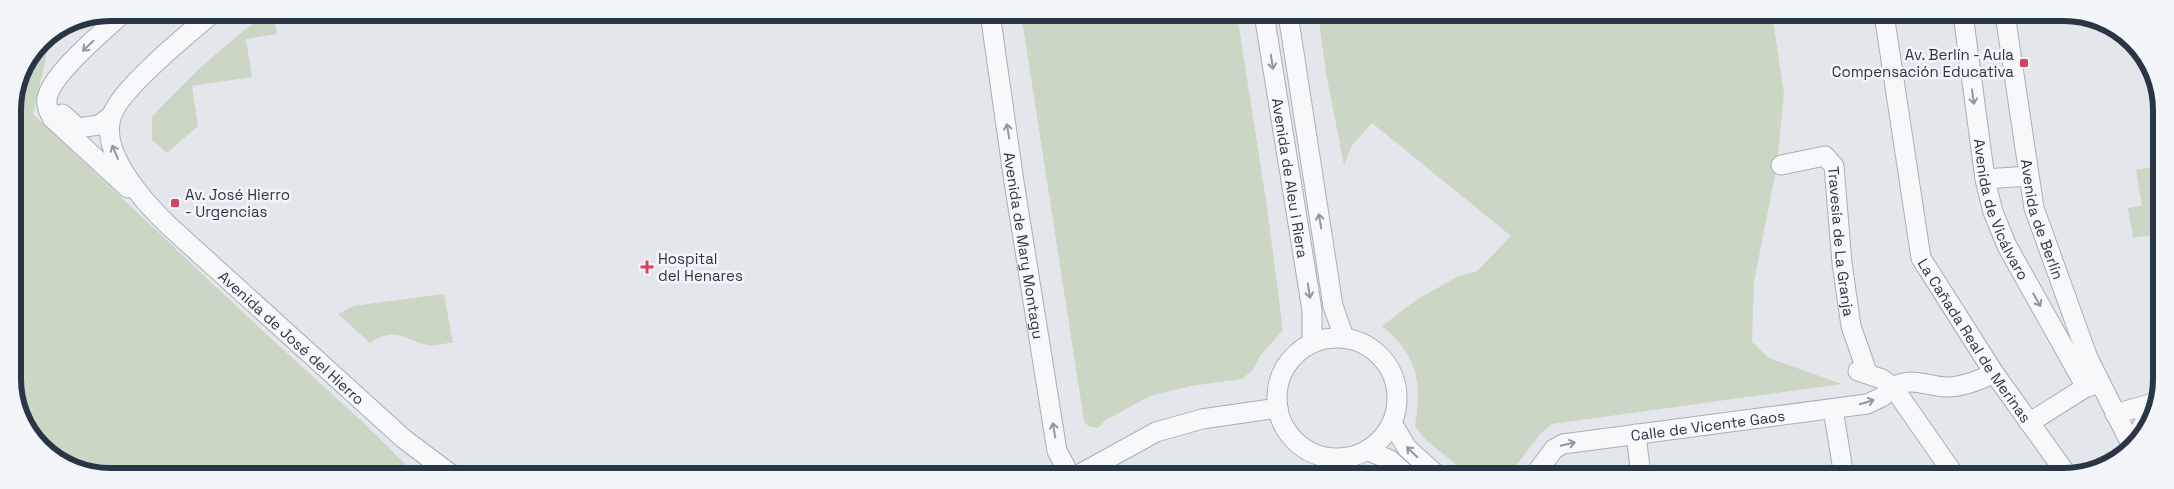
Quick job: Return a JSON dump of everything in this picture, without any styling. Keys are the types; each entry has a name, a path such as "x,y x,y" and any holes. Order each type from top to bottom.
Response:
{"street":[{"path":"114,21 60,74 50,88 55,105 67,120 78,128 99,125 111,116 122,98 182,38 203,21"},
{"name":"Avenida de Mary Montagu","path":"991,21 1057,451 1066,468"},
{"name":"Avenida de Aleu i Riera","path":"1265,21 1312,310 1312,343"},
{"name":"Avenida de Aleu i Riera","path":"1289,21 1333,306 1344,337"},
{"name":"La Cañada Real de Merinas","path":"1885,21 1921,258 1994,373 2062,468"},
{"name":"Avenida de Vicálvaro","path":"1964,21 1985,179 1993,212 2007,246 2093,385"},
{"name":"Avenida de Berlín","path":"2006,21 2034,208 2088,358 2093,385 2115,414"},
{"name":"Avenida de José del Hierro","path":"50,88 46,99 47,108 52,118 143,199 396,433 443,468"},
{"path":"111,116 109,134 114,151 143,199"},
{"name":"Travesía de La Granja","path":"1781,166 1825,156 1830,159 1834,166 1842,263 1851,326 1862,372 1882,379 1893,387"},
{"path":"1985,179 2029,176"},
{"path":"1333,337 1344,337 1366,344 1383,358 1389,366 1396,385 1398,404 1392,423 1381,439 1356,455 1333,458 1311,452 1301,446 1286,429 1278,408 1278,388 1284,370 1291,359 1312,343 1333,337"},
{"path":"1950,468 1893,387 1902,382 1916,382 1948,387 1971,384 1994,373"},
{"path":"2029,422 2093,385"},
{"name":"Calle de Vicente Gaos","path":"1540,468 1554,449 1563,444 1867,404 1882,397 1893,387"},
{"path":"2129,439 2115,414 2149,404"},
{"path":"1093,468 1162,430 1202,419 1278,408"},
{"path":"1833,409 1843,468"},
{"path":"1392,423 1407,448 1429,468"},
{"path":"1636,434 1640,468"},
{"path":"1366,450 1390,460 1399,468"}],"green space":[{"path":"258,21 275,21 277,34 246,39 252,77 192,86 198,126 167,153 152,140 152,117 207,62"},
{"path":"1022,21 1238,21 1267,207 1283,330 1260,356 1253,370 1242,379 1191,386 1150,396 1106,420 1098,428 1088,426 1084,421"},
{"path":"1319,21 1773,21 1784,93 1777,165 1754,282 1752,342 1769,358 1842,384 1552,424 1541,433 1514,468 1460,468 1425,439 1415,426 1418,396 1415,371 1403,348 1382,326 1416,300 1459,276 1477,271 1511,236 1372,123 1352,145 1344,165 1326,73"},
{"path":"54,41 48,48 33,114 265,333 366,425 409,468 111,468 93,466 71,459 47,442 28,413 24,402 21,378 21,105 28,76 36,61 47,47"},
{"path":"2153,167 2153,235 2133,238 2128,208 2142,206 2136,170"},
{"path":"444,294 453,343 429,345 400,336 387,335 370,343 338,314 353,306"}],"water":[{"path":"1607,465 1607,468 1592,468"}],"place":[{"name":"Av. Berlín - Aula Compensación Educativa","path":"2024,63"},
{"name":"Av. José Hierro - Urgencias","path":"175,203"},
{"name":"Hospital del Henares","path":"647,267"}]}
